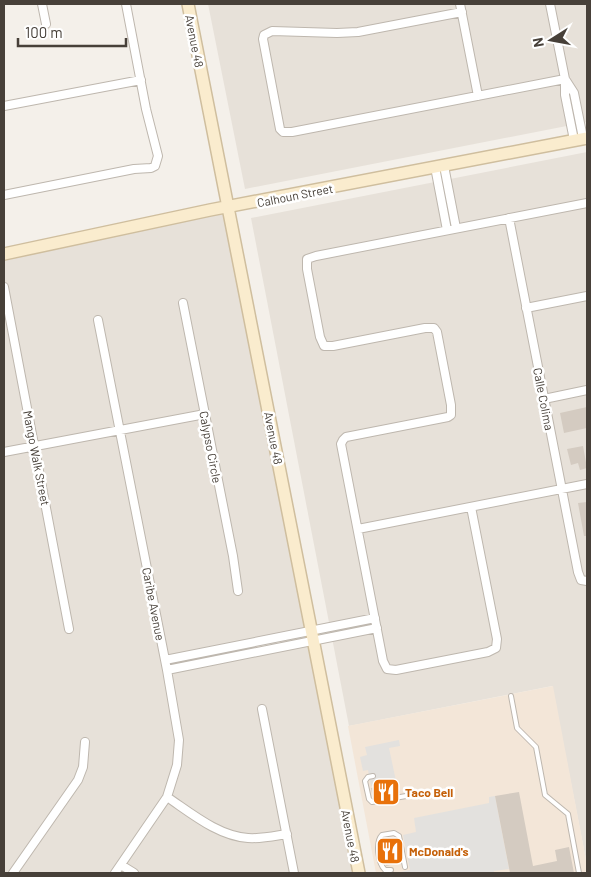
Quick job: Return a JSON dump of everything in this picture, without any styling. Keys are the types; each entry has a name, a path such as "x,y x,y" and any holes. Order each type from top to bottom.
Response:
{"main road":[{"name":"Avenue 48","path":"188,4 359,873"},
{"name":"Calhoun Street","path":"4,254 228,207 582,139"}],"street":[{"path":"42,4 46,24"},
{"path":"4,195 155,166 158,156 126,4"},
{"path":"460,4 478,96"},
{"path":"550,4 565,79 565,95 582,139"},
{"path":"462,12 358,32 272,31 264,35 263,39 280,129 283,132 292,132 565,79"},
{"path":"4,106 141,80"},
{"path":"440,167 456,228"},
{"path":"440,167 447,230"},
{"path":"471,507 497,639 496,648 488,652 396,670 387,669 375,618 342,449 342,440 351,436 442,418 451,415 451,406 434,328 324,346 307,268 307,259 587,203"},
{"name":"Calle Colima","path":"509,218 578,572 584,580"},
{"name":"Mango Walk Street","path":"4,287 6,308 35,446 69,629"},
{"path":"526,308 587,296"},
{"name":"Calypso Circle","path":"183,303 233,556 238,591"},
{"name":"Caribe Avenue","path":"98,320 179,740 177,765 167,797 115,873"},
{"path":"544,399 587,390"},
{"path":"4,452 205,414"},
{"path":"358,529 587,484"},
{"path":"167,670 312,636 375,618"},
{"path":"165,660 312,636 377,628"},
{"path":"262,709 294,873"},
{"path":"13,873 78,780 83,767 85,742"},
{"path":"167,797 215,828 234,836 249,838 287,834"},
{"path":"121,865 134,873"}],"lane":[{"path":"511,696 517,728 536,746 545,795 568,814 579,873"},
{"path":"373,776 368,777 365,781 369,799 372,802 406,796"},
{"path":"391,870 385,870 382,866 377,843 382,835 393,832 399,836 405,868"}],"shaded area":[{"path":"208,4 587,4 587,122 245,189"},
{"path":"587,152 587,865 552,686 349,726 251,218"},
{"path":"228,207 359,873 4,873 4,255"},
{"path":"553,686 587,873 376,873 348,726"},
{"path":"399,740 400,746 389,748 396,781 371,786 368,770 363,771 360,757 367,755 365,747"},
{"path":"495,796 509,869 494,871 494,873 396,873 410,870 403,835 416,832 414,818 489,803 489,797"}],"building":[{"path":"587,407 587,428 564,433 560,413"},
{"path":"583,446 587,468 580,470 578,463 571,465 567,449"},
{"path":"587,502 587,536 584,536 578,503"},
{"name":"Taco Bell","path":"397,783 400,793 373,798 371,788"},
{"path":"519,792 533,866 557,861 555,850 569,847 574,873 510,873 495,796"},
{"name":"McDonald's","path":"384,838 396,838 400,863 386,866 382,843"}],"place":[{"name":"Taco Bell","path":"386,792"},
{"name":"McDonald's","path":"390,851"}]}
